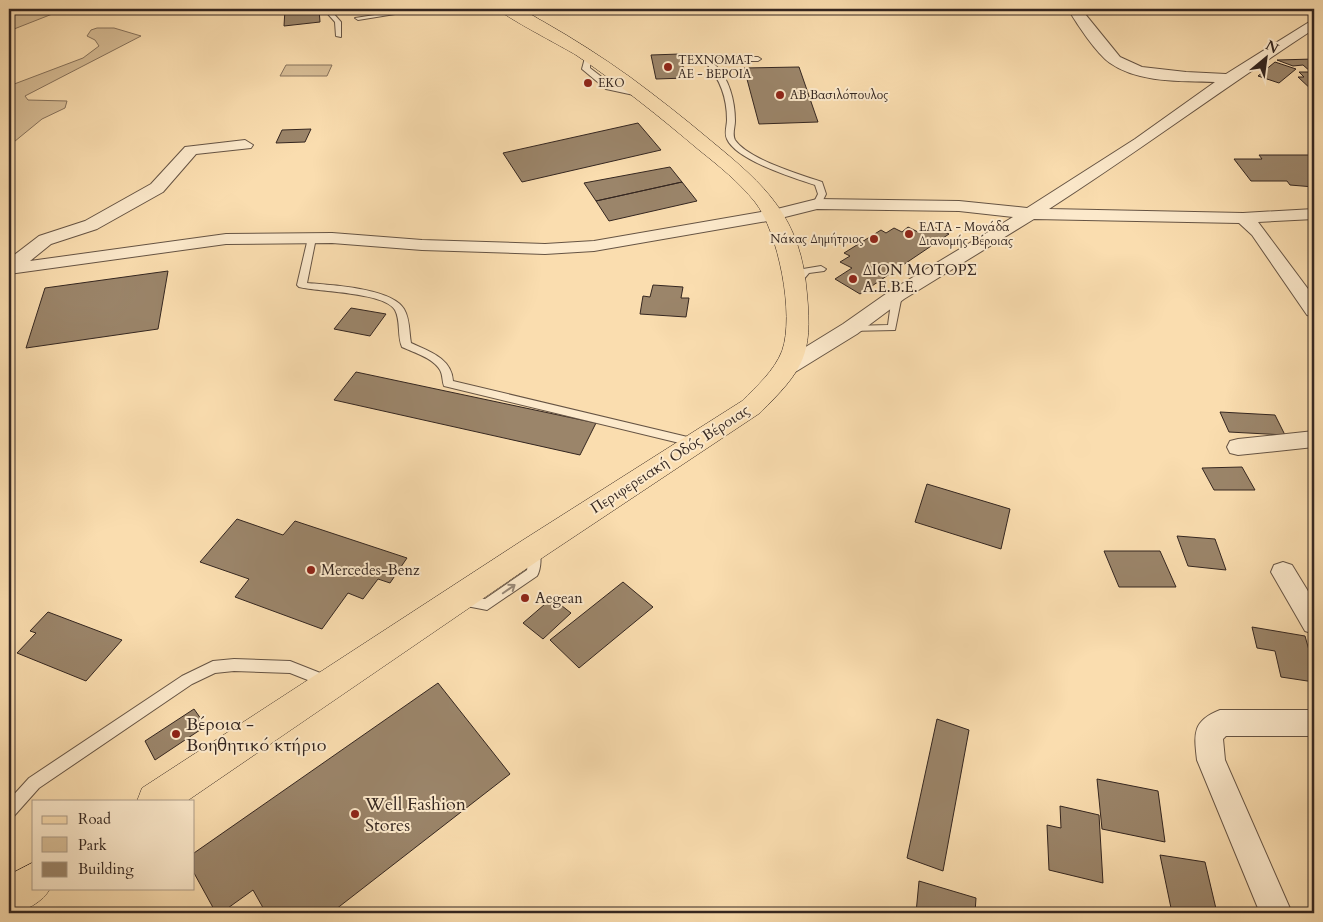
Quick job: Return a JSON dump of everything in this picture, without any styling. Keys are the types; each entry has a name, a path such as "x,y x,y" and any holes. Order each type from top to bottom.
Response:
{"main road":[{"name":"Περιφερειακή Οδός Βέροιας","path":"157,800 534,548 751,407 785,369 794,353 797,340 795,284 790,253 767,204 731,166 644,96 560,36 506,9"},
{"path":"9,897 32,882"}],"street":[{"path":"1074,9 1114,60 1129,69 1150,73 1230,78"},
{"path":"785,369 850,329 897,295 1030,214 1141,142 1230,78 1314,23"},
{"path":"9,269 45,240 91,225 157,188 191,150 245,145"},
{"path":"9,269 226,239 312,238 545,249 594,246 773,215 816,204 959,206 1030,214 1243,218 1314,214"},
{"path":"1243,218 1258,231 1314,311"},
{"path":"1238,447 1314,439"},
{"path":"1282,572 1314,623"},
{"path":"1276,913 1211,760 1208,734 1220,723 1314,723"}],"lane":[{"path":"330,9 330,13 338,22 339,36"},
{"path":"358,18 392,14 389,9"},
{"path":"758,59 722,58 709,63 720,74 730,110 729,134 733,143 753,156 777,169 819,184 822,194 816,204"},
{"path":"312,238 302,285 382,297 396,305 401,317 406,346 441,362 448,373 448,383 698,443"},
{"path":"795,284 806,271 821,269"},
{"path":"850,329 892,328 897,295"},
{"path":"9,811 34,783 187,680 213,667 234,665 290,667 332,684"}],"green space":[{"path":"25,9 65,9 9,31 9,15"},
{"path":"114,28 141,36 25,96 28,100 67,101 65,108 42,119 9,146 9,86 83,58 99,46 95,40 87,36 91,30"},
{"path":"286,65 332,65 327,76 280,76"}],"building":[{"path":"285,9 319,9 320,22 284,26"},
{"name":"ΤΕΧΝΟΜΑΤ ΑΕ - ΒΕΡΟΙΑ","path":"680,54 686,78 656,79 651,55"},
{"path":"1314,59 1314,92 1298,77 1304,77 1299,72 1311,72 1303,65 1293,66 1277,60"},
{"path":"1275,62 1296,69 1279,83 1258,76"},
{"name":"ΑΒ Βασιλόπουλος","path":"799,67 818,122 759,124 744,68"},
{"path":"638,123 661,150 522,182 503,153"},
{"path":"311,129 305,142 276,143 282,130"},
{"path":"1259,155 1314,155 1314,187 1290,185 1287,181 1251,181 1234,159 1262,159"},
{"path":"670,167 682,182 596,201 584,183"},
{"path":"682,182 697,201 609,221 596,201"},
{"path":"929,225 949,234 860,294 835,279 852,268 840,262 850,256 844,253 881,230 886,233 894,228 902,232 908,227 918,232"},
{"path":"168,271 158,329 26,348 45,288"},
{"path":"653,285 683,287 681,298 689,298 686,317 640,314 643,296 650,297"},
{"path":"351,308 386,314 370,336 334,329"},
{"path":"356,372 596,423 580,455 334,400"},
{"path":"1220,412 1275,415 1285,435 1229,432"},
{"path":"1242,467 1255,490 1214,490 1202,468"},
{"path":"927,484 1010,509 1001,549 915,522"},
{"name":"Mercedes-Benz","path":"237,519 283,535 295,521 407,558 390,583 378,579 363,599 348,593 322,629 235,597 249,579 200,562"},
{"path":"1177,536 1215,539 1226,570 1188,566"},
{"path":"1104,551 1160,551 1176,587 1119,587"},
{"path":"623,582 653,607 579,668 550,640"},
{"path":"552,598 571,613 543,639 523,623"},
{"path":"48,612 122,640 86,681 17,653 36,633 30,631"},
{"path":"1252,627 1305,636 1314,668 1314,682 1281,677 1275,651 1257,648"},
{"name":"Well Fashion Stores","path":"438,683 510,774 331,913 266,913 253,890 221,913 216,913 195,875 195,852"},
{"name":"Βέροια - Βοηθητικό κτήριο","path":"194,709 206,726 155,760 145,741"},
{"path":"937,719 969,730 943,871 907,858"},
{"path":"1097,779 1158,791 1165,842 1102,829"},
{"path":"1060,806 1099,815 1103,883 1049,870 1047,825 1061,828"},
{"path":"1160,855 1205,862 1217,913 1171,908"},
{"path":"919,881 976,898 975,913 916,913"}],"place":[{"name":"ΤΕΧΝΟΜΑΤ ΑΕ - ΒΕΡΟΙΑ","path":"668,67"},
{"name":"EKO","path":"588,83"},
{"name":"ΑΒ Βασιλόπουλος","path":"780,95"},
{"name":"ΕΛΤΑ - Μονάδα Διανομής Βέροιας","path":"909,234"},
{"name":"Νάκας Δημήτριος","path":"874,239"},
{"name":"ΔΙΟΝ ΜΟΤΟΡΣ Α.Ε.Β.Ε.","path":"853,279"},
{"name":"Mercedes-Benz","path":"311,570"},
{"name":"Aegean","path":"525,598"},
{"name":"Βέροια - Βοηθητικό κτήριο","path":"176,734"},
{"name":"Well Fashion Stores","path":"355,814"}]}
